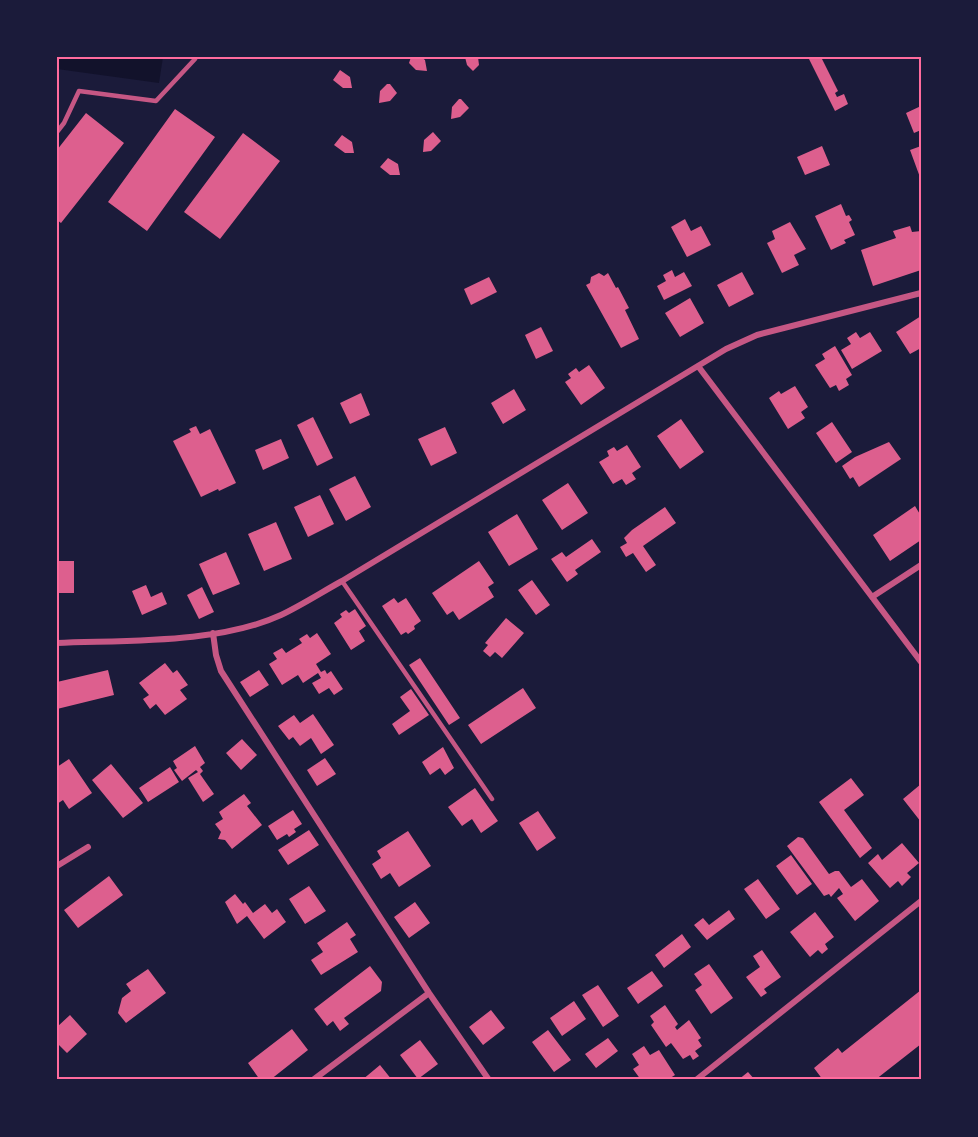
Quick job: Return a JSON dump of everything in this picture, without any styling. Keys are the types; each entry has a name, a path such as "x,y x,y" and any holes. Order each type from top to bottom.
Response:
{"street":[{"path":"57,643 213,633 235,630 281,615 342,581 726,349 757,335 921,293"},
{"path":"698,366 921,662"},
{"path":"873,597 921,565"},
{"path":"213,633 221,671 429,993 489,1080"},
{"path":"57,866 88,847"},
{"path":"696,1080 921,901"},
{"path":"313,1080 429,993"}],"lane":[{"path":"57,132 64,123 79,91 156,101 195,59"},
{"path":"342,581 492,799"}],"shaded area":[{"path":"57,57 163,57 159,83 57,69"}],"building":[{"path":"411,57 421,57 425,60 427,71 416,70 409,63"},
{"path":"465,57 478,57 479,65 473,71 467,65"},
{"path":"808,57 821,57 838,91 835,93 837,97 844,94 848,104 835,111"},
{"path":"340,70 350,77 352,88 343,88 333,80"},
{"path":"390,84 397,93 390,101 379,103 380,91"},
{"path":"459,99 469,108 460,117 451,119 452,107"},
{"path":"921,106 921,130 914,133 906,113"},
{"path":"175,109 215,137 147,231 108,202"},
{"path":"86,113 124,143 61,223 57,220 57,150"},
{"path":"433,132 441,141 431,151 423,152 424,140"},
{"path":"243,133 280,161 220,239 184,212"},
{"path":"342,135 352,142 354,153 345,153 334,145"},
{"path":"822,146 830,165 805,175 797,157"},
{"path":"921,146 921,180 910,150"},
{"path":"388,158 398,164 400,175 390,175 380,167"},
{"path":"841,204 846,216 849,215 852,220 849,222 855,235 844,240 846,243 831,250 815,216"},
{"path":"685,219 691,231 701,226 711,245 687,257 671,227"},
{"path":"790,222 806,249 794,255 799,265 782,273 767,243 775,239 772,231"},
{"path":"910,226 912,232 921,231 921,270 873,286 861,250 896,238 893,231"},
{"path":"672,270 675,277 684,272 692,286 664,300 657,286 666,281 663,275"},
{"path":"742,272 754,294 729,307 717,285"},
{"path":"599,273 604,276 608,273 616,288 618,287 629,308 625,310 639,339 621,348 586,285 590,283 591,277"},
{"path":"489,277 497,292 471,305 464,289"},
{"path":"690,298 704,323 680,337 665,313"},
{"path":"921,316 921,348 910,354 896,332"},
{"path":"541,327 553,351 536,359 525,335"},
{"path":"856,332 860,338 870,332 882,351 852,369 841,350 851,344 847,338"},
{"path":"835,346 852,375 846,379 849,385 839,391 836,385 830,388 815,365 825,359 822,354"},
{"path":"589,365 605,388 581,405 565,382 571,378 568,374 576,368 579,372"},
{"path":"795,386 808,407 801,412 805,418 788,429 769,398 779,391 781,394"},
{"path":"514,389 526,410 503,424 491,403"},
{"path":"361,393 370,415 350,424 340,403"},
{"path":"313,417 333,458 317,466 297,425"},
{"path":"681,419 704,452 680,469 657,436"},
{"path":"832,422 852,452 836,463 816,433"},
{"path":"196,426 200,434 210,429 236,483 201,497 173,441 191,432 189,429"},
{"path":"445,427 457,453 431,466 418,439"},
{"path":"281,439 289,458 263,470 255,450"},
{"path":"889,442 901,459 859,487 853,477 850,479 842,466 855,457"},
{"path":"627,445 641,467 632,473 636,479 626,485 622,479 613,484 599,462 609,456 607,451 614,447 617,451"},
{"path":"355,476 371,507 346,521 329,489"},
{"path":"568,483 588,513 562,530 542,500"},
{"path":"320,495 334,524 308,537 294,507"},
{"path":"915,506 921,516 921,540 890,561 873,535"},
{"path":"665,507 676,523 643,546 656,565 646,572 633,553 626,557 620,547 627,543 624,538 632,530"},
{"path":"517,514 538,549 509,566 488,532"},
{"path":"276,522 292,559 264,571 248,534"},
{"path":"592,539 601,552 575,570 578,574 567,582 551,559 562,552 566,557"},
{"path":"226,552 240,584 213,595 199,564"},
{"path":"57,561 74,561 74,593 57,593"},
{"path":"479,561 494,583 488,587 494,597 459,620 453,611 447,615 432,593"},
{"path":"532,580 550,605 536,615 518,590"},
{"path":"146,585 151,597 162,592 167,604 142,615 132,591"},
{"path":"202,587 214,612 199,619 187,595"},
{"path":"394,598 398,603 406,598 421,621 408,634 406,632 401,635 382,606"},
{"path":"355,609 366,626 359,631 365,641 351,650 334,623 342,617 340,614 346,610 349,613"},
{"path":"506,618 524,633 502,658 495,652 490,657 483,651 488,645 485,643"},
{"path":"317,633 331,654 316,664 321,672 325,670 327,674 331,671 343,689 334,695 329,688 319,694 312,683 321,678 318,673 303,683 298,675 282,685 269,664 277,659 273,653 282,648 286,653 302,643 299,639 307,634 310,638"},
{"path":"420,658 460,718 449,725 409,665"},
{"path":"165,663 173,673 177,670 188,685 180,690 187,699 165,715 156,704 150,709 143,699 149,695 139,683"},
{"path":"108,670 114,695 57,709 57,682"},
{"path":"259,670 269,685 250,697 240,682"},
{"path":"523,688 536,708 481,744 468,725"},
{"path":"411,689 429,715 399,735 392,724 410,711 400,697"},
{"path":"313,714 334,745 321,754 311,738 300,746 293,737 289,740 278,726 294,715 300,723"},
{"path":"242,739 257,755 241,770 226,753"},
{"path":"195,746 205,763 200,767 203,771 200,774 214,794 203,802 188,778 198,772 196,770 182,781 174,770 177,768 173,761"},
{"path":"443,747 454,768 445,775 440,768 430,775 422,762"},
{"path":"325,758 336,774 317,786 307,770"},
{"path":"69,759 92,793 69,809 63,800 57,804 57,767"},
{"path":"111,764 143,803 123,818 92,780"},
{"path":"170,767 179,782 148,802 139,788"},
{"path":"851,778 864,795 844,810 872,848 860,858 819,802"},
{"path":"921,784 921,822 903,799"},
{"path":"475,788 498,821 481,833 472,819 462,826 448,807"},
{"path":"244,794 251,803 247,806 262,825 232,849 225,840 218,839 221,832 215,824 223,819 219,812"},
{"path":"293,810 302,824 294,829 296,832 289,837 287,834 277,840 268,826"},
{"path":"538,811 556,838 537,851 519,823"},
{"path":"309,830 319,845 288,865 278,850"},
{"path":"408,831 431,866 399,887 390,873 381,879 372,864 381,858 377,851"},
{"path":"798,837 803,838 829,874 839,871 851,887 862,879 879,901 855,921 837,898 843,894 839,888 831,897 829,894 824,896 787,846"},
{"path":"902,843 919,863 907,873 911,877 902,886 898,881 890,888 868,863 878,854 882,860"},
{"path":"791,855 812,884 797,895 776,866"},
{"path":"109,876 123,895 78,928 64,910"},
{"path":"758,879 780,909 766,919 744,889"},
{"path":"309,886 326,911 305,924 289,899"},
{"path":"235,894 253,913 265,904 272,913 277,909 286,922 264,939 247,916 237,924 225,902"},
{"path":"415,902 430,923 409,938 394,917"},
{"path":"729,910 735,919 707,940 694,925 703,918 709,925"},
{"path":"815,912 834,937 825,944 828,949 822,954 818,950 810,957 790,932"},
{"path":"347,922 356,935 350,939 358,952 321,975 311,960 323,952 317,943"},
{"path":"682,934 691,947 664,968 655,955"},
{"path":"762,950 781,977 764,989 767,993 761,997 746,977 760,967 753,956"},
{"path":"709,964 733,998 711,1014 695,990 702,985 694,974"},
{"path":"370,966 382,982 381,991 344,1018 349,1024 340,1031 333,1021 327,1026 314,1009"},
{"path":"148,969 166,993 126,1023 118,1013 122,998 131,991 126,984"},
{"path":"652,971 663,986 638,1004 627,988"},
{"path":"598,985 619,1016 603,1027 582,995"},
{"path":"921,990 921,1044 875,1080 823,1080 814,1068 838,1048 842,1053"},
{"path":"574,1001 586,1019 562,1036 550,1018"},
{"path":"665,1005 678,1024 675,1027 677,1030 689,1020 701,1038 698,1040 702,1046 695,1051 699,1056 693,1060 690,1055 683,1059 671,1043 666,1047 651,1025 654,1022 650,1016"},
{"path":"491,1010 505,1028 483,1045 469,1027"},
{"path":"70,1015 87,1034 67,1053 57,1043 57,1027"},
{"path":"292,1029 308,1050 270,1080 260,1080 248,1063"},
{"path":"548,1030 571,1060 554,1072 532,1042"},
{"path":"608,1038 618,1051 596,1068 585,1054"},
{"path":"420,1040 438,1064 418,1079 400,1055"},
{"path":"644,1046 650,1055 659,1050 675,1075 667,1080 641,1080 633,1069 639,1065 632,1054"},
{"path":"380,1065 392,1080 362,1080"},
{"path":"748,1072 755,1080 738,1080"}]}
